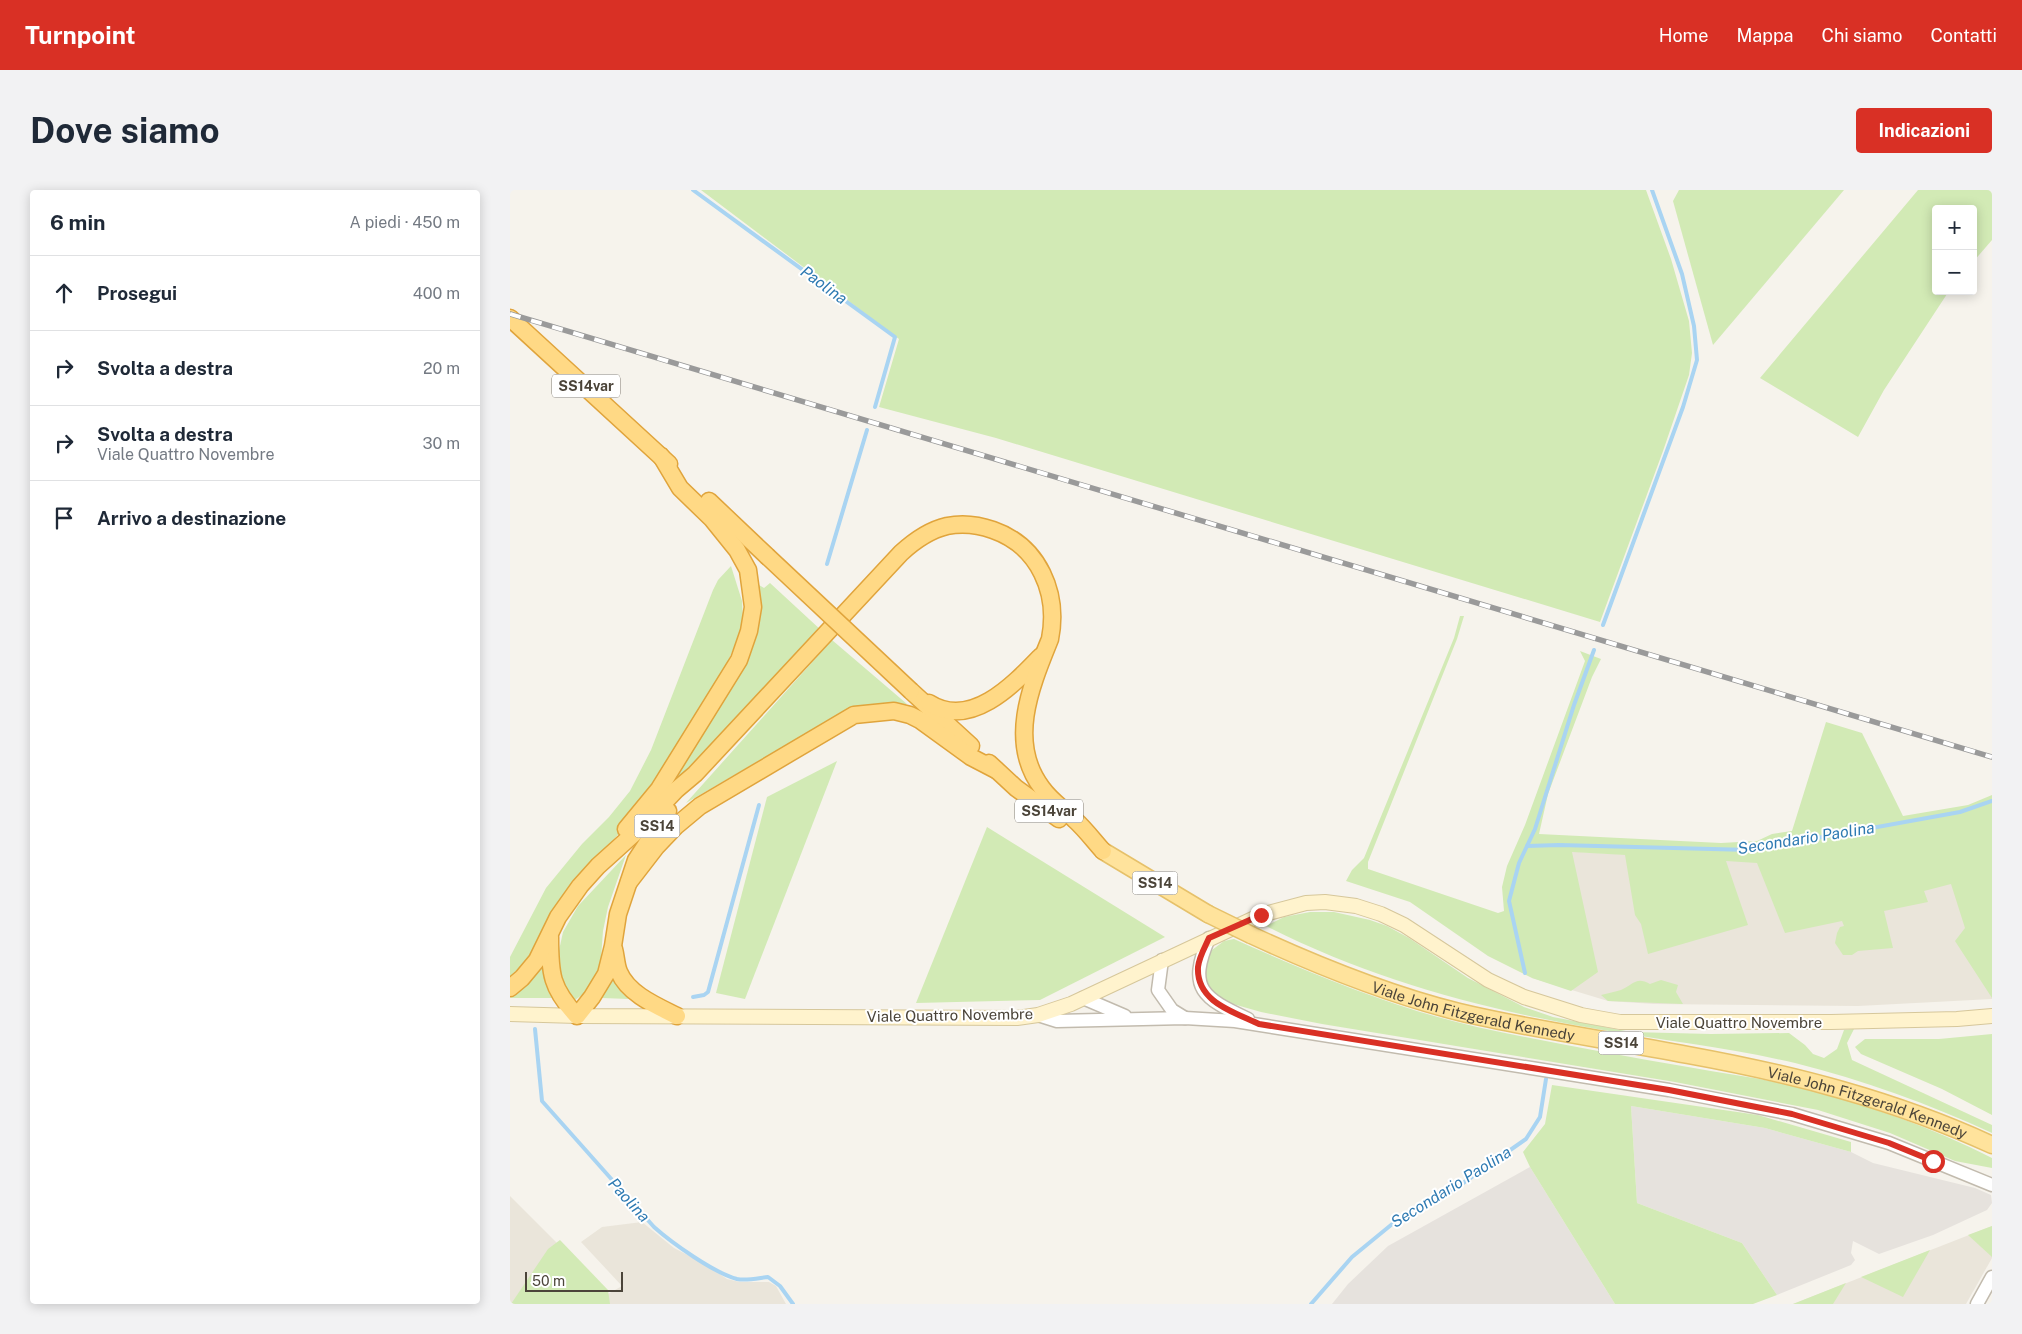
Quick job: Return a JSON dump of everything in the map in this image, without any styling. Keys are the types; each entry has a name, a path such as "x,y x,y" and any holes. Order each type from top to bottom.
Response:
{"highway":[{"name":"SS14var","path":"510,318 661,456 1016,788 1104,851"},
{"path":"510,988 522,978 537,960 568,901 658,789 726,682 739,660 745,642 753,607 748,570 737,550 712,518 680,488 661,456"},
{"path":"598,866 695,774 901,553 923,536 947,526 970,525 999,532 1015,541 1034,560 1044,576 1053,604 1052,628 1025,712 1023,732 1025,753 1040,787 1104,851"},
{"path":"913,692 936,707 947,711 980,706 1008,689 1046,650"},
{"path":"550,935 550,966 553,982 566,1004 577,1016 592,997 606,974 618,914 629,882 656,846 700,806 854,715 894,711 910,715 920,720 971,757 996,770"},
{"name":"SS14","path":"629,882 636,860 695,774"},
{"path":"613,946 619,972 630,988 657,1006 677,1016"}],"main road":[{"name":"Viale John Fitzgerald Kennedy","path":"1104,851 1208,914 1251,935 1346,976 1426,1003 1498,1020 1697,1056 1816,1082 1917,1114 1992,1145"},
{"name":"Viale Quattro Novembre","path":"510,1014 1017,1018 1038,1015 1083,998 1261,915 1287,907 1325,902 1356,906 1381,914 1404,925 1488,980 1524,997 1557,1008 1620,1022 1831,1022 1957,1019 1992,1016"}],"street":[{"path":"1209,938 1198,968 1204,992 1218,1005 1259,1024"},
{"path":"1162,960 1158,990 1172,1010 1185,1018"},
{"path":"1083,998 1115,1013 1135,1019"},
{"path":"1038,1015 1057,1021 1212,1018 1660,1089 1792,1114 1889,1143 1992,1185"},
{"path":"1977,1304 1992,1277"}],"shaded area":[{"path":"1992,804 1992,999 1858,1006 1654,1004 1608,1001 1532,978 1545,850 1756,862"},
{"path":"1631,1106 1765,1128 1851,1152 1873,1163 1975,1188 1991,1195 1992,1203 1987,1210 1933,1235 1879,1254 1853,1241 1851,1253 1855,1260 1851,1265 1777,1295 1742,1243 1637,1203"},
{"path":"1530,1167 1615,1304 1332,1304 1348,1284 1388,1246"},
{"path":"510,1196 608,1294 622,1286 581,1242 602,1227 642,1222 674,1248 705,1264 727,1279 740,1282 769,1282 776,1286 786,1304 510,1304"},
{"path":"1992,1226 1992,1258 1966,1304 1793,1304"}],"green space":[{"path":"701,190 1646,190 1671,259 1689,321 1692,353 1689,375 1600,622 996,438 879,407 899,339"},
{"path":"1679,190 1844,190 1713,345 1673,201"},
{"path":"1918,190 1992,190 1992,240 1977,257 1977,205 1932,205 1932,295 1946,295 1884,390 1858,437 1760,378"},
{"path":"731,566 742,601 743,619 739,636 721,677 641,809 562,897 547,922 527,965 510,978 510,957 546,888 582,844 609,817 630,791 651,750 713,590 718,580"},
{"path":"770,583 822,631 669,790 666,788 760,605 759,585 764,588"},
{"path":"1460,616 1464,616 1457,639 1368,862 1368,869 1498,913 1504,911 1502,887 1507,866 1525,825 1585,661 1580,651 1601,659 1592,677 1548,794 1539,834 1721,843 1757,841 1772,834 1792,831 1826,722 1862,733 1903,816 1968,805 1992,795 1992,998 1955,941 1965,928 1951,884 1924,891 1928,902 1884,911 1893,948 1858,951 1852,955 1843,955 1835,943 1840,927 1844,926 1842,921 1785,933 1757,863 1726,861 1748,925 1648,954 1641,924 1635,915 1625,855 1572,852 1598,972 1571,991 1532,978 1488,956 1410,902 1346,881 1352,870 1364,858 1454,638"},
{"path":"832,640 907,704 859,706 831,719 686,803"},
{"path":"837,761 745,999 716,993 767,797"},
{"path":"987,827 1165,937 1040,1000 916,1003"},
{"path":"626,855 608,907 603,931 600,972 586,992 575,1000 558,977 558,955 563,932 578,906"},
{"path":"1310,912 1334,912 1387,926 1409,938 1468,978 1524,1007 1553,1017 1631,1032 1789,1033 1805,1045 1813,1054 1824,1058 1837,1049 1844,1030 1854,1029 1847,1043 1852,1060 1992,1125 1992,1133 1944,1112 1895,1094 1846,1077 1795,1063 1559,1022 1473,1003 1430,991 1347,962 1266,926 1284,917"},
{"path":"1234,939 1353,989 1446,1019 1556,1043 1784,1084 1822,1093 1897,1117 1946,1136 1992,1158 1992,1168 1955,1161 1890,1133 1818,1110 1675,1082 1322,1024 1261,1012 1226,1002 1211,993 1204,979 1206,961 1212,950 1224,941"},
{"path":"543,965 552,998 510,998 529,983"},
{"path":"613,977 620,991 629,999 602,998"},
{"path":"1661,980 1678,985 1676,992 1683,1004 1608,1001 1601,995 1621,990 1638,981 1650,984"},
{"path":"1992,1034 1992,1115 1942,1089 1861,1054 1855,1047 1865,1039 1939,1039"},
{"path":"1552,1085 1758,1115 1851,1142 1851,1152 1765,1128 1631,1106 1637,1203 1742,1243 1777,1295 1753,1304 1615,1304 1530,1167 1523,1152 1545,1124"},
{"path":"1992,1226 1992,1257 1968,1235"},
{"path":"560,1240 608,1290 610,1304 511,1304 548,1249"},
{"path":"1930,1250 1903,1297 1861,1277"},
{"path":"1846,1283 1833,1304 1793,1304"}],"waterway":[{"name":"Paolina","path":"693,190 895,337 875,407"},
{"path":"1603,625 1683,407 1697,360 1694,326 1682,274 1652,190"},
{"name":"Paolina","path":"827,564 867,430"},
{"name":"Secondario Paolina","path":"1527,846 1535,829 1574,705 1594,650"},
{"name":"Secondario Paolina","path":"1525,973 1509,901 1519,863 1527,846 1559,845 1750,850 1960,812 1992,801"},
{"name":"Paolina","path":"693,997 704,995 708,992 759,805"},
{"name":"Paolina","path":"535,1029 542,1101 654,1227 694,1257 728,1276 744,1280 768,1277 780,1286 793,1304"},
{"name":"Secondario Paolina","path":"1311,1304 1352,1257 1402,1216 1456,1188 1526,1139 1540,1117 1546,1079"}],"railway":[{"path":"510,314 1992,757"}],"route":[{"path":"1261,915 1209,938 1200,957 1198,968 1204,992 1218,1005 1259,1024 1726,1100 1837,1126 1889,1143 1933,1161"}]}
